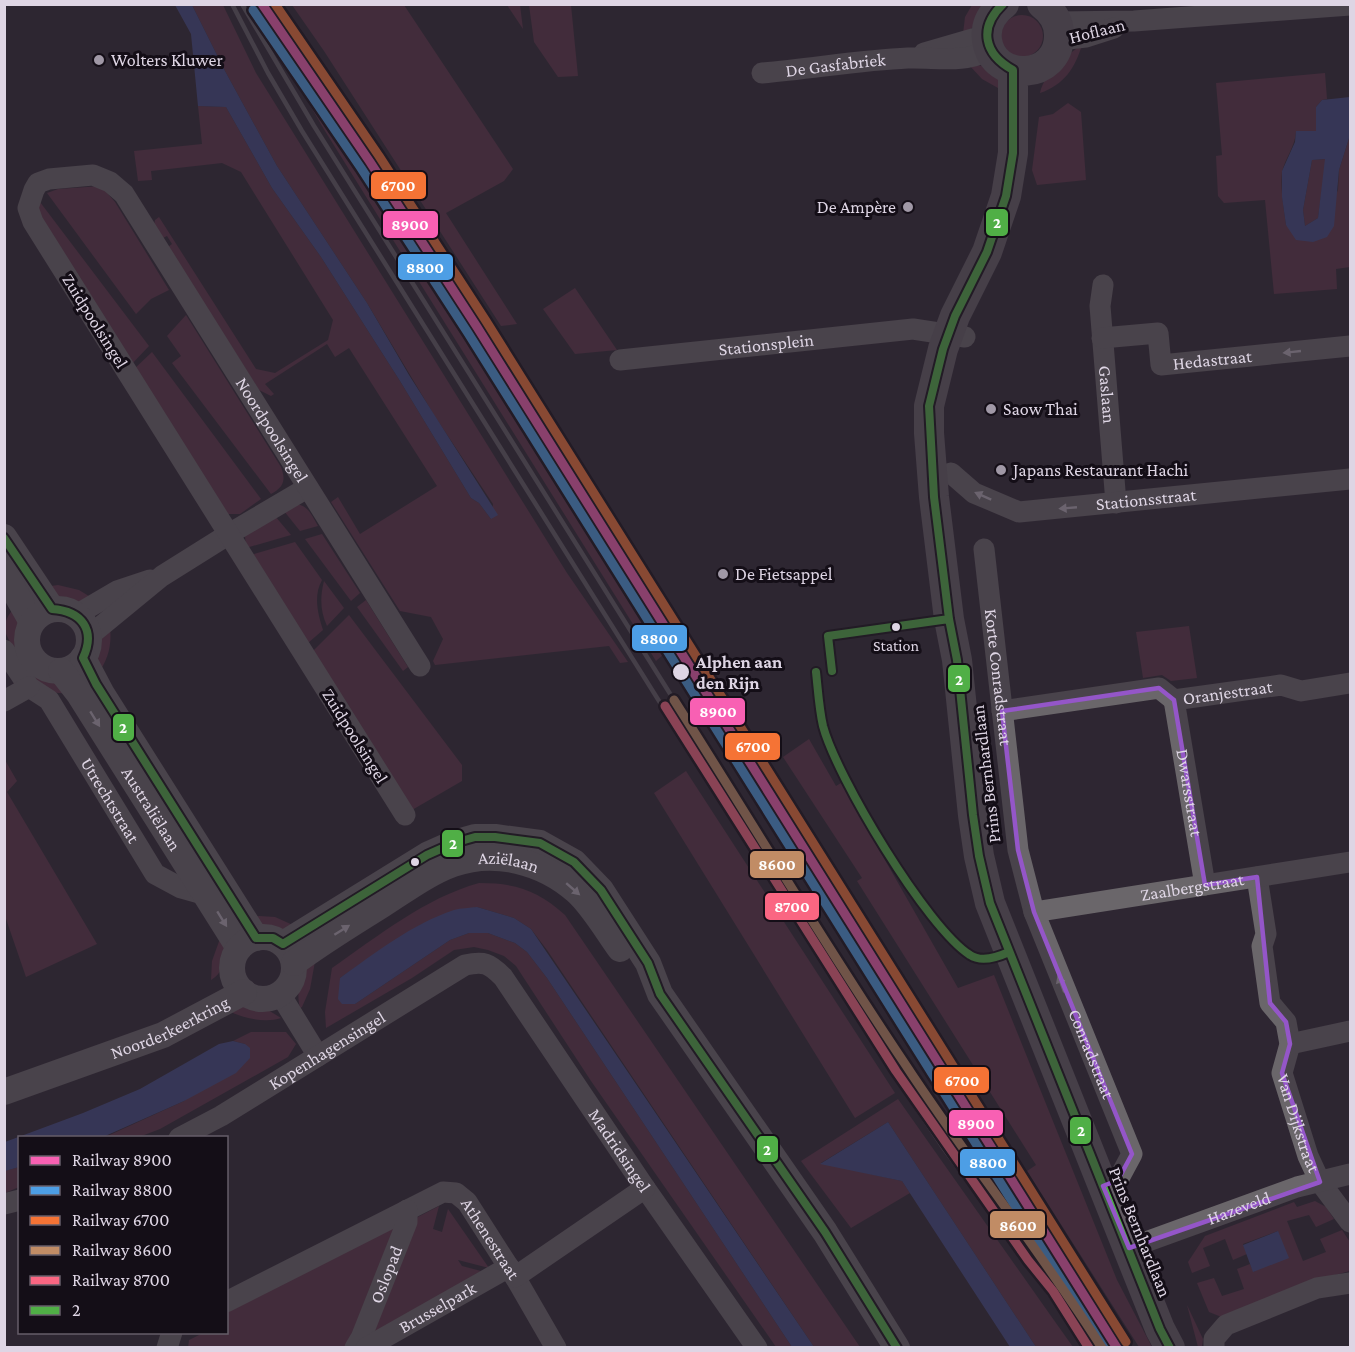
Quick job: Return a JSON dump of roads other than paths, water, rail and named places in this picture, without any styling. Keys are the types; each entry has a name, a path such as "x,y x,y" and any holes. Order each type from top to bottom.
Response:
{"main road":[{"path":"1004,4 990,20 988,43 999,63 1022,71 1038,69 1050,60 1058,47 1053,22"},
{"name":"Prins Bernhardlaan","path":"1022,71 1006,196 987,252 956,316 957,335 953,382 948,409 951,473 991,825 1000,880 1111,1183"},
{"name":"Prins Bernhardlaan","path":"957,335 940,358 929,406 929,433 934,497 949,619 957,660 980,856 990,903 1137,1245 1176,1323 1205,1344"},
{"name":"Prins Bernhardlaan","path":"1137,1245 1160,1329 1170,1347"}],"street":[{"name":"Hoflaan","path":"1053,22 1086,37 1134,21 1350,5"},
{"name":"De Gasfabriek","path":"762,73 909,58 988,43"},
{"name":"Zuidpoolsingel","path":"124,195 110,182 93,175 48,179 38,183 28,208 33,222 405,815"},
{"name":"Noordpoolsingel","path":"124,195 420,666"},
{"name":"Gaslaan","path":"1103,285 1100,306 1116,503"},
{"name":"Stationsplein","path":"620,360 913,329 957,335"},
{"name":"Hedastraat","path":"1102,338 1158,333 1161,365 1350,346"},
{"name":"Stationsstraat","path":"951,473 974,493 1019,512 1350,479"},
{"path":"77,645 65,610 42,616 27,639 31,656 44,668 77,645 162,576 307,488"},
{"path":"4,537 42,616"},
{"name":"Korte Conradstraat","path":"984,549 1018,850 1034,912"},
{"path":"4,573 42,616"},
{"name":"Australiëlaan","path":"77,645 79,694 206,895 248,943"},
{"name":"Australiëlaan","path":"77,645 102,694 248,943"},
{"name":"Utrechtstraat","path":"4,650 29,687 49,700 156,874 181,888 206,895"},
{"name":"Oranjestraat","path":"1002,711 1159,688 1174,700 1281,684 1301,691 1350,683"},
{"path":"4,702 29,687"},
{"name":"Dwarsstraat","path":"1174,700 1205,885"},
{"name":"Aziëlaan","path":"288,953 324,942 425,878 453,864 479,859 517,859 554,874 578,892 638,975 660,994 825,1232 897,1347"},
{"name":"Zaalbergstraat","path":"1034,912 1350,862"},
{"path":"1257,877 1266,934 1262,946 1270,1003 1286,1022 1290,1044 1350,1031"},
{"name":"Conradstraat","path":"1034,912 1132,1154 1111,1183"},
{"path":"273,938 288,953 292,981 280,994 262,999 239,985 232,965 248,943 273,938"},
{"name":"Kopenhagensingel","path":"181,1136 221,1116 465,965 477,963"},
{"name":"Madridsingel","path":"477,963 490,964 503,977 645,1188 757,1347"},
{"name":"Noorderkeerkring","path":"4,1092 163,1035 239,985"},
{"path":"280,994 318,1056"},
{"name":"Van Dijkstraat","path":"1290,1044 1282,1073 1308,1156 1320,1182 1350,1222"},
{"name":"Hazeveld","path":"1137,1245 1297,1187 1350,1174"},
{"name":"Athenestraat","path":"228,1301 443,1192 456,1193 467,1202 512,1272 645,1188"},
{"name":"Oslopad","path":"364,1345 407,1222 407,1210"},
{"path":"512,1272 556,1347"},
{"name":"Brusselpark","path":"364,1345 512,1272"},
{"path":"1205,1344 1226,1325 1317,1288 1350,1283"}],"water":[{"path":"175,5 192,5 277,166 367,303 409,375 498,515 491,519 479,503 471,498 321,257 272,188 226,107 198,106 191,34"},
{"path":"1350,97 1350,135 1339,170 1334,226 1327,237 1313,242 1296,240 1286,225 1282,197 1282,171 1295,142 1296,131 1316,131 1316,107 1322,100","holes":["1325,159 1318,218 1305,226 1303,210 1312,160"]},
{"path":"477,907 514,918 531,929 814,1347 792,1347 547,978 527,952 515,943 488,933 469,933 450,940 355,1004 342,1004 338,999 340,978 394,940 438,916 457,909"},
{"path":"233,1041 245,1044 250,1048 250,1058 236,1073 184,1101 105,1136 21,1136 140,1089 219,1044"},
{"path":"888,1122 1036,1347 1010,1347 902,1181 820,1164"},
{"path":"18,1137 18,1167 5,1171 5,1142"},
{"path":"1278,1231 1289,1258 1253,1272 1243,1245"}],"railway":[{"path":"232,4 302,131 882,1057 944,1149 1087,1348"},
{"path":"242,4 314,126 674,700"}],"rail line":[{"name":"8900","path":"262,4 370,162 477,327 1117,1348"},
{"name":"6700","path":"275,4 379,156 486,321 1126,1342"},
{"name":"8800","path":"253,10 361,168 468,333 1104,1348"},
{"name":"8600","path":"674,700 875,1019 1102,1348"},
{"name":"8700","path":"665,706 896,1071 1028,1260 1053,1291 1089,1348"}],"place":[{"name":"Wolters Kluwer","path":"99,60"},
{"name":"De Ampère","path":"908,207"},
{"name":"Saow Thai","path":"991,409"},
{"name":"Japans Restaurant Hachi","path":"1001,470"},
{"name":"De Fietsappel","path":"723,574"},
{"name":"Station","path":"896,627"},
{"name":"Alphen aan den Rijn","path":"681,672"}]}
